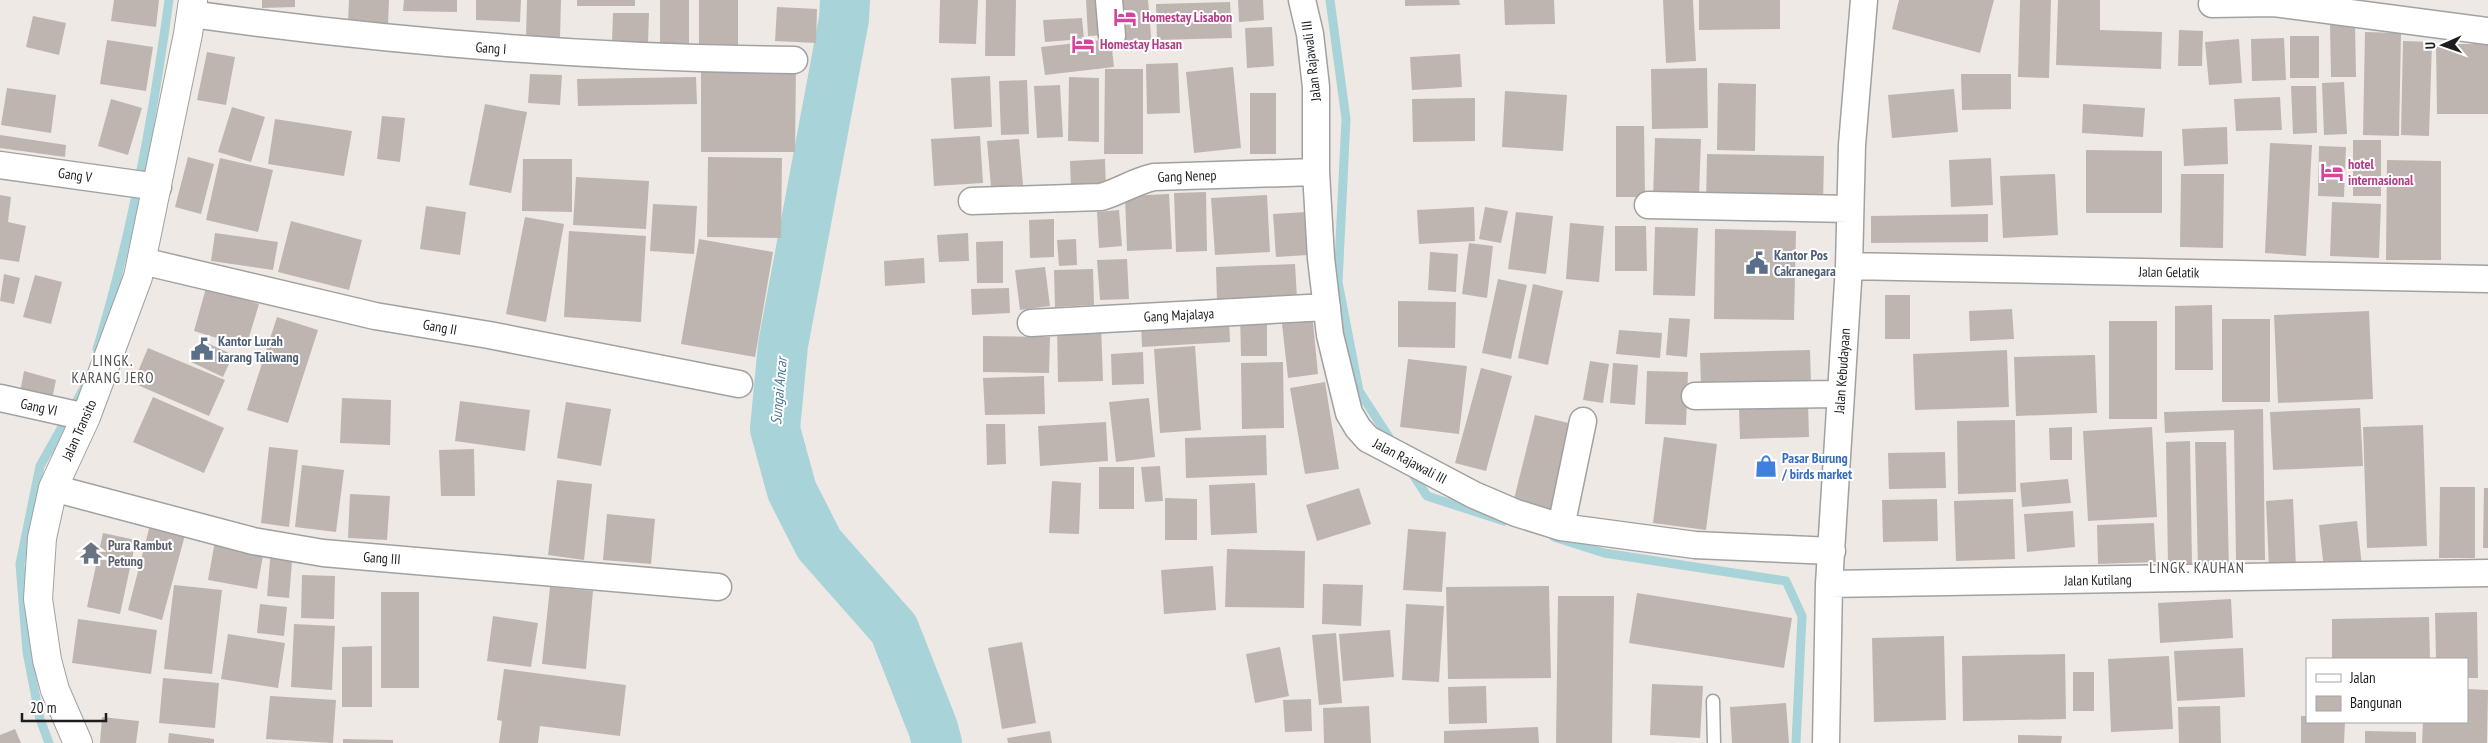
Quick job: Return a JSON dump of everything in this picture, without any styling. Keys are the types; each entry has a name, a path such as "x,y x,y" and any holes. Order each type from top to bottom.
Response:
{"street":[{"path":"1109,0 1112,36"},
{"name":"Jalan Rajawali III","path":"1302,0 1310,34 1316,87 1316,172 1321,258 1327,307 1337,370 1349,413 1358,428 1368,439 1474,495 1516,513 1561,527 1694,545 1832,551"},
{"name":"Jalan Kebudayaan","path":"1826,743 1829,584 1849,266 1849,209 1864,0"},
{"path":"2212,4 2274,3 2488,31"},
{"name":"Gang I","path":"192,7 331,33 456,45 652,57 794,60"},
{"name":"Jalan Transito","path":"78,743 55,690 41,630 39,568 42,538 53,488 74,415 122,323 142,262 154,186 192,7"},
{"name":"Gang V","path":"0,165 154,186"},
{"name":"Gang Nenep","path":"972,201 1101,197 1116,193 1139,180 1154,177 1316,172"},
{"path":"1648,205 1849,209"},
{"name":"Gang II","path":"142,262 375,316 488,335 739,384"},
{"name":"Jalan Gelatik","path":"1849,266 2488,279"},
{"name":"Gang Majalaya","path":"1032,323 1327,307"},
{"path":"1695,396 1840,394"},
{"name":"Gang VI","path":"0,398 74,415"},
{"path":"1561,527 1583,421"},
{"name":"Gang III","path":"53,488 253,542 323,553 718,587"},
{"name":"Jalan Kutilang","path":"1829,584 2488,573"}],"lane":[{"path":"1713,701 1714,743"}],"building":[{"path":"114,0 159,0 156,27 111,21"},
{"path":"262,0 295,0 295,7 262,8"},
{"path":"349,0 389,0 388,24 348,22"},
{"path":"404,0 457,0 457,12 403,11"},
{"path":"476,0 521,0 520,22 476,20"},
{"path":"527,0 561,0 560,38 526,37"},
{"path":"577,0 635,0 635,6 577,6"},
{"path":"660,0 689,0 689,43 660,43"},
{"path":"699,0 738,0 738,46 699,45"},
{"path":"940,0 978,0 976,44 939,43"},
{"path":"986,0 1016,0 1015,56 985,56"},
{"path":"1086,0 1107,0 1109,35 1088,36"},
{"path":"1111,0 1148,0 1152,47 1115,50"},
{"path":"1238,0 1263,0 1264,20 1239,22"},
{"path":"1405,0 1459,0 1460,5 1405,6"},
{"path":"1504,0 1554,0 1555,24 1505,25"},
{"path":"1663,0 1693,0 1696,61 1666,63"},
{"path":"1699,0 1780,0 1780,29 1699,30"},
{"path":"1899,0 1994,0 1980,53 1892,29"},
{"path":"2020,0 2051,0 2049,78 2018,77"},
{"path":"2058,0 2100,0 2100,30 2162,32 2161,69 2056,65"},
{"path":"1230,2 1232,38 1157,40 1156,4"},
{"path":"777,7 817,9 816,43 775,41"},
{"path":"613,13 649,13 648,44 612,43"},
{"path":"33,16 66,23 59,55 26,47"},
{"path":"1082,18 1084,39 1045,42 1043,20"},
{"path":"2355,22 2356,77 2331,77 2330,23"},
{"path":"1272,27 1274,66 1247,68 1245,28"},
{"path":"2179,30 2203,31 2202,66 2178,66"},
{"path":"2365,32 2401,33 2399,136 2363,135"},
{"path":"2290,36 2319,36 2319,78 2290,78"},
{"path":"2284,38 2286,80 2252,81 2251,39"},
{"path":"1111,39 1114,67 1045,75 1041,47"},
{"path":"2239,39 2242,83 2209,85 2205,42"},
{"path":"107,40 153,47 146,91 100,84"},
{"path":"2403,41 2432,42 2429,136 2401,135"},
{"path":"2436,44 2488,44 2488,114 2437,114"},
{"path":"207,52 235,57 226,105 197,100"},
{"path":"1460,54 1462,87 1412,90 1410,57"},
{"path":"1178,63 1180,113 1147,114 1146,64"},
{"path":"701,65 796,65 795,152 701,152"},
{"path":"1233,67 1241,148 1194,153 1186,72"},
{"path":"1707,68 1708,128 1652,129 1651,69"},
{"path":"1105,69 1143,69 1143,154 1104,154"},
{"path":"530,74 562,75 560,105 528,103"},
{"path":"1961,74 2011,74 2011,109 1962,110"},
{"path":"990,76 992,127 954,129 951,78"},
{"path":"696,77 697,104 578,106 577,79"},
{"path":"1069,77 1099,78 1099,142 1068,141"},
{"path":"1027,80 1029,134 1001,135 999,81"},
{"path":"2344,82 2347,134 2324,135 2322,83"},
{"path":"1718,83 1756,84 1755,151 1717,150"},
{"path":"1060,85 1063,137 1037,138 1034,86"},
{"path":"2291,86 2316,86 2317,133 2293,134"},
{"path":"7,88 56,95 51,133 1,125"},
{"path":"1954,89 1958,132 1892,138 1888,95"},
{"path":"1505,91 1567,95 1563,151 1502,147"},
{"path":"1250,93 1276,93 1276,154 1250,154"},
{"path":"2280,97 2282,130 2236,131 2234,99"},
{"path":"1475,98 1475,141 1413,142 1412,99"},
{"path":"111,99 142,108 128,155 98,146"},
{"path":"485,104 527,112 511,193 469,185"},
{"path":"2083,104 2145,108 2143,137 2082,133"},
{"path":"232,107 265,117 251,162 218,152"},
{"path":"382,116 405,118 400,162 377,159"},
{"path":"275,119 352,131 344,176 268,164"},
{"path":"1616,126 1644,126 1645,197 1616,197"},
{"path":"2227,127 2228,164 2184,166 2182,129"},
{"path":"0,135 66,145 65,157 0,148"},
{"path":"980,136 983,183 934,186 931,139"},
{"path":"1655,138 1701,139 1699,198 1653,197"},
{"path":"1019,139 1023,185 991,187 987,141"},
{"path":"2353,140 2381,140 2381,196 2353,196"},
{"path":"2270,143 2312,145 2306,256 2265,253"},
{"name":"hotel internasional","path":"2319,146 2346,147 2344,197 2318,196"},
{"path":"2086,150 2162,151 2162,213 2086,213"},
{"path":"1707,154 1824,156 1823,206 1706,204"},
{"path":"188,157 214,164 201,214 175,207"},
{"path":"708,157 782,158 781,238 707,237"},
{"path":"220,158 273,170 258,232 206,220"},
{"path":"1991,158 1993,205 1951,207 1949,160"},
{"path":"523,159 572,159 572,212 522,211"},
{"path":"1105,159 1106,189 1071,190 1070,161"},
{"path":"2387,160 2441,161 2441,260 2386,260"},
{"path":"2055,174 2058,235 2003,238 2000,176"},
{"path":"2181,174 2224,174 2223,248 2180,247"},
{"path":"576,177 649,181 646,229 573,225"},
{"path":"1206,192 1207,251 1176,252 1174,193"},
{"path":"1169,194 1172,249 1127,251 1125,196"},
{"path":"0,195 11,197 8,222 26,226 19,262 0,259"},
{"path":"1267,195 1270,252 1215,255 1211,198"},
{"path":"2332,202 2381,204 2379,258 2330,256"},
{"path":"653,204 697,206 694,254 650,251"},
{"path":"426,206 466,212 460,255 420,249"},
{"path":"1474,207 1475,241 1419,244 1417,210"},
{"path":"1485,207 1508,211 1501,243 1479,239"},
{"path":"1119,210 1122,246 1099,248 1097,212"},
{"path":"1306,212 1308,255 1276,257 1273,214"},
{"path":"1516,212 1553,216 1546,274 1508,269"},
{"path":"1988,214 1988,242 1871,243 1871,216"},
{"path":"525,217 564,224 546,322 506,314"},
{"path":"1054,219 1054,257 1030,258 1029,220"},
{"path":"291,221 362,240 349,290 278,272"},
{"path":"1570,223 1604,226 1599,282 1566,279"},
{"path":"1615,226 1646,226 1647,271 1615,271"},
{"path":"1655,227 1698,228 1695,296 1653,295"},
{"path":"1715,229 1796,231 1794,320 1714,319"},
{"path":"569,231 646,236 641,322 564,317"},
{"path":"215,233 278,242 273,270 211,261"},
{"path":"968,233 969,261 939,262 937,235"},
{"path":"699,239 773,252 755,357 681,344"},
{"path":"1076,239 1077,265 1059,266 1057,240"},
{"path":"1003,241 1003,283 977,283 976,242"},
{"path":"1469,243 1493,246 1487,298 1462,294"},
{"path":"1430,252 1458,254 1456,292 1428,290"},
{"path":"924,258 925,283 885,286 884,261"},
{"path":"1127,259 1129,299 1100,300 1097,260"},
{"path":"1295,264 1297,298 1217,301 1216,267"},
{"path":"1045,267 1050,306 1020,310 1015,270"},
{"path":"1093,269 1094,305 1055,307 1054,270"},
{"path":"4,274 20,278 14,304 0,301"},
{"path":"35,275 62,282 51,324 23,317"},
{"path":"1498,279 1527,285 1511,359 1482,353"},
{"path":"1533,284 1563,291 1548,365 1518,358"},
{"path":"206,288 259,304 246,347 194,331"},
{"path":"1009,288 1010,313 972,315 971,289"},
{"path":"1885,295 1910,295 1910,339 1885,339"},
{"path":"1398,301 1456,302 1455,348 1398,347"},
{"path":"2212,305 2213,370 2175,370 2175,306"},
{"path":"2012,309 2014,339 1970,341 1969,311"},
{"path":"2369,311 2373,399 2278,403 2274,315"},
{"path":"1312,312 1318,374 1288,378 1281,315"},
{"path":"1267,313 1267,356 1241,356 1240,314"},
{"path":"277,317 318,330 288,423 247,410"},
{"path":"1229,318 1230,342 1142,347 1141,323"},
{"path":"1669,318 1690,319 1687,357 1666,355"},
{"path":"2222,319 2270,319 2270,402 2222,402"},
{"path":"2109,321 2157,321 2157,419 2109,419"},
{"path":"1101,324 1103,381 1058,382 1057,325"},
{"path":"1619,330 1662,333 1660,358 1616,354"},
{"path":"983,336 1050,337 1049,373 983,372"},
{"path":"201,340 233,355 223,377 191,362"},
{"path":"1195,346 1201,430 1160,433 1154,349"},
{"path":"148,348 225,380 209,416 133,383"},
{"path":"1810,350 1811,384 1701,387 1700,353"},
{"path":"2007,350 2009,407 1915,410 1913,354"},
{"path":"1143,352 1144,384 1112,385 1111,354"},
{"path":"2095,355 2097,413 2016,416 2014,357"},
{"path":"1408,359 1467,366 1459,434 1400,427"},
{"path":"1590,361 1609,364 1603,403 1583,400"},
{"path":"1283,362 1284,428 1242,429 1241,363"},
{"path":"1613,363 1638,365 1635,405 1610,403"},
{"path":"1481,368 1512,376 1486,471 1455,463"},
{"path":"24,371 56,380 52,399 20,392"},
{"path":"1647,371 1688,372 1686,425 1645,424"},
{"path":"1044,376 1045,414 985,415 983,378"},
{"path":"1325,382 1339,469 1305,474 1290,388"},
{"path":"153,397 224,428 204,473 133,442"},
{"path":"342,398 391,400 390,445 340,443"},
{"path":"1149,398 1155,457 1116,462 1109,402"},
{"path":"460,401 530,410 525,451 455,441"},
{"path":"566,402 611,409 601,466 557,458"},
{"path":"1808,404 1809,437 1740,439 1739,407"},
{"path":"2360,408 2363,466 2273,470 2270,412"},
{"path":"2263,409 2265,560 2236,560 2234,430 2165,433 2164,412"},
{"path":"1535,415 1577,425 1555,513 1513,503"},
{"path":"2015,420 2016,492 1958,494 1957,421"},
{"path":"1106,422 1108,461 1040,466 1038,426"},
{"path":"986,424 1005,424 1006,464 987,465"},
{"path":"2423,425 2427,546 2367,548 2363,427"},
{"path":"2072,427 2072,460 2050,460 2049,428"},
{"path":"2152,427 2157,517 2088,521 2083,431"},
{"path":"1266,435 1267,475 1186,478 1185,438"},
{"path":"1664,437 1717,444 1706,530 1653,523"},
{"path":"2190,441 2192,566 2168,567 2166,442"},
{"path":"2195,442 2226,442 2229,568 2198,569"},
{"path":"269,447 298,450 289,527 261,523"},
{"path":"474,449 475,496 441,496 439,450"},
{"path":"1945,452 1946,488 1889,489 1888,453"},
{"path":"302,465 344,470 336,532 295,527"},
{"path":"1160,466 1163,501 1145,502 1141,467"},
{"path":"1099,467 1134,467 1134,509 1099,509"},
{"path":"2068,479 2071,503 2022,507 2020,483"},
{"path":"557,480 592,484 584,560 548,555"},
{"path":"1052,481 1081,483 1079,534 1049,533"},
{"path":"1255,483 1257,533 1211,535 1209,485"},
{"path":"2440,487 2475,487 2475,558 2439,558"},
{"path":"1359,488 1371,524 1317,541 1306,505"},
{"path":"2484,488 2488,488 2488,548 2483,548"},
{"path":"350,494 390,496 387,540 348,538"},
{"path":"1165,498 1197,499 1197,540 1165,540"},
{"path":"1937,499 1938,541 1883,542 1882,500"},
{"path":"2013,499 2015,559 1956,561 1954,501"},
{"path":"2293,499 2296,567 2269,568 2266,501"},
{"path":"2073,511 2075,547 2027,552 2024,514"},
{"path":"607,514 655,519 651,564 603,560"},
{"path":"2357,521 2362,566 2324,569 2319,525"},
{"path":"2154,523 2156,562 2098,564 2097,525"},
{"path":"150,525 185,535 162,620 128,610"},
{"path":"1408,529 1446,532 1442,592 1403,590"},
{"path":"103,533 136,540 120,614 87,607"},
{"path":"215,541 264,550 257,589 208,580"},
{"path":"271,548 293,550 289,598 267,596"},
{"path":"1227,549 1305,551 1304,608 1225,607"},
{"path":"1213,566 1216,610 1164,614 1161,570"},
{"path":"302,575 335,576 334,619 301,618"},
{"path":"1323,584 1363,585 1361,626 1322,624"},
{"path":"174,585 222,590 212,674 164,669"},
{"path":"1549,586 1551,678 1448,679 1446,587"},
{"path":"550,587 593,591 586,669 542,664"},
{"path":"381,592 419,592 419,688 381,688"},
{"path":"1637,593 1792,618 1784,668 1629,643"},
{"path":"1558,596 1614,596 1612,743 1556,743"},
{"path":"2231,599 2233,638 2160,643 2158,603"},
{"path":"260,604 287,607 284,636 257,633"},
{"path":"1406,604 1444,606 1439,682 1402,680"},
{"path":"2477,612 2478,678 2468,678 2468,658 2436,658 2435,613"},
{"path":"493,616 538,623 531,667 487,661"},
{"path":"2429,617 2430,658 2332,658 2332,619"},
{"path":"78,619 157,630 151,674 72,663"},
{"path":"294,624 335,626 332,690 291,687"},
{"path":"1390,630 1394,677 1343,681 1339,634"},
{"path":"1336,633 1342,703 1319,705 1312,635"},
{"path":"228,634 285,643 278,688 221,679"},
{"path":"1944,636 1946,720 1874,722 1872,638"},
{"path":"1022,642 1036,723 1002,729 988,648"},
{"path":"372,646 372,707 342,707 342,647"},
{"path":"1280,647 1289,696 1255,703 1246,654"},
{"path":"2243,648 2245,697 2177,701 2174,651"},
{"path":"2065,654 2066,719 1963,721 1962,656"},
{"path":"2169,656 2173,729 2111,732 2108,659"},
{"path":"504,669 626,685 620,736 540,726 538,743 499,743 502,721 497,720"},
{"path":"2073,672 2094,672 2094,711 2073,711"},
{"path":"163,678 219,683 215,728 159,723"},
{"path":"1652,684 1703,686 1700,738 1650,735"},
{"path":"1486,686 1487,723 1449,724 1448,687"},
{"path":"2468,689 2488,690 2487,743 2422,743 2423,723 2468,723"},
{"path":"270,696 336,700 333,743 266,739"},
{"path":"1311,699 1312,731 1285,732 1283,700"},
{"path":"1786,703 1789,743 1732,743 1730,707"},
{"path":"1369,706 1371,743 1324,743 1323,708"},
{"path":"2220,706 2221,743 2179,743 2178,707"},
{"path":"2301,716 2306,716 2306,723 2345,723 2344,743 2301,743"},
{"path":"102,717 139,721 136,743 100,743"},
{"path":"1538,727 1539,743 1444,743 1444,731"},
{"path":"15,729 21,743 0,743 0,735"},
{"path":"1050,731 1052,743 1008,743 1007,738"},
{"path":"2365,731 2416,732 2416,743 2365,743"},
{"path":"169,733 214,739 214,743 168,743"},
{"path":"2018,735 2062,736 2061,743 2018,743"},
{"path":"343,739 393,740 393,743 343,743"}],"waterway":[{"path":"97,349 131,220 156,88 169,0"},
{"name":"Sungai Ancar","path":"845,0 844,19 783,345 775,429 792,491 819,544 894,629 933,728 937,743"},
{"path":"1330,0 1346,119 1338,282 1359,391 1392,442"},
{"path":"49,743 40,719 27,652 20,564 40,466 84,388"},
{"path":"1410,470 1427,496 1504,521"},
{"path":"1554,537 1604,553 1786,581 1802,616 1796,743"}],"place":[{"name":"Homestay Lisabon","path":"1125,17"},
{"name":"Homestay Hasan","path":"1083,44"},
{"name":"hotel internasional","path":"2332,172"},
{"name":"Kantor Pos Cakranegara","path":"1757,263"},
{"name":"Kantor Lurah karang Taliwang","path":"202,349"},
{"name":"Pasar Burung / birds market","path":"1766,466"},
{"name":"Pura Rambut Petung","path":"91,553"}],"district":[{"name":"LINGK. KARANG JERO","path":"113,370"},
{"name":"LINGK. KAUHAN","path":"2197,568"}]}
